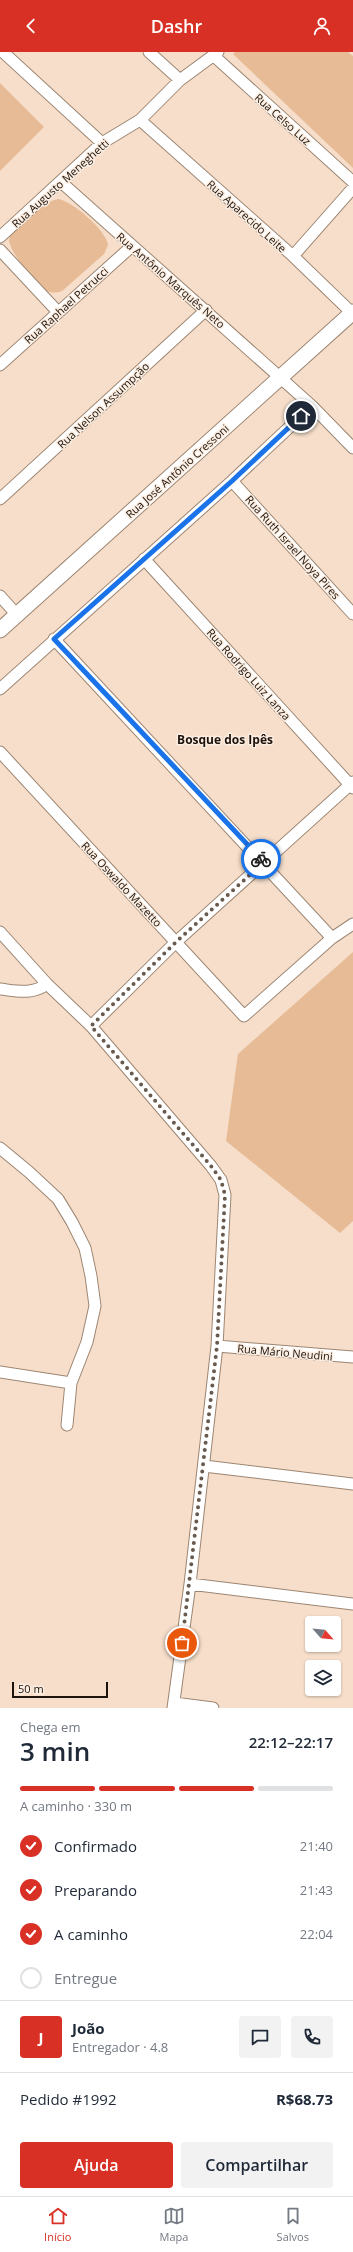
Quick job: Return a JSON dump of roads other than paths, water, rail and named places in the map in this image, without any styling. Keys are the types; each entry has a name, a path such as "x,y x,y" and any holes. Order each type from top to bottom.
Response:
{"street":[{"path":"3,52 102,143"},
{"path":"149,52 180,80"},
{"name":"Rua Augusto Meneghetti","path":"0,237 102,143 140,120 180,80 216,54"},
{"name":"Rua Celso Luz","path":"216,54 353,182"},
{"name":"Rua Aparecido Leite","path":"140,120 293,256 352,313"},
{"name":"Rua Antônio Marquês Neto","path":"61,182 282,378 353,448"},
{"path":"293,256 353,188"},
{"name":"Rua Raphael Petrucci","path":"0,365 132,246"},
{"path":"0,250 58,312"},
{"name":"Rua Nelson Assumpção","path":"0,499 206,310"},
{"name":"Rua José Antônio Cressoni","path":"0,630 282,378 352,313"},
{"path":"0,689 232,481 312,406"},
{"name":"Rua Ruth Israel Noya Pires","path":"232,481 353,614"},
{"name":"Rua Rodrigo Luiz Lanza","path":"144,559 352,785"},
{"path":"0,596 17,615"},
{"path":"54,639 264,862 332,938 353,924"},
{"name":"Rua Oswaldo Mazetto","path":"0,752 244,1016 332,938"},
{"path":"91,1026 176,942 352,785"},
{"path":"0,932 48,984 91,1026 221,1180 225,1195 217,1346 190,1584 173,1705 214,1708"},
{"path":"0,989 25,992 37,990 48,984"},
{"path":"0,1148 58,1199 85,1248 92,1276 95,1306 87,1342 71,1383 67,1425"},
{"name":"Rua Mário Neudini","path":"217,1346 353,1357"},
{"path":"0,1372 71,1383"},
{"path":"204,1466 353,1484"},
{"path":"190,1584 353,1604"}],"district":[{"name":"Bosque dos Ipês","path":"225,739"}]}
